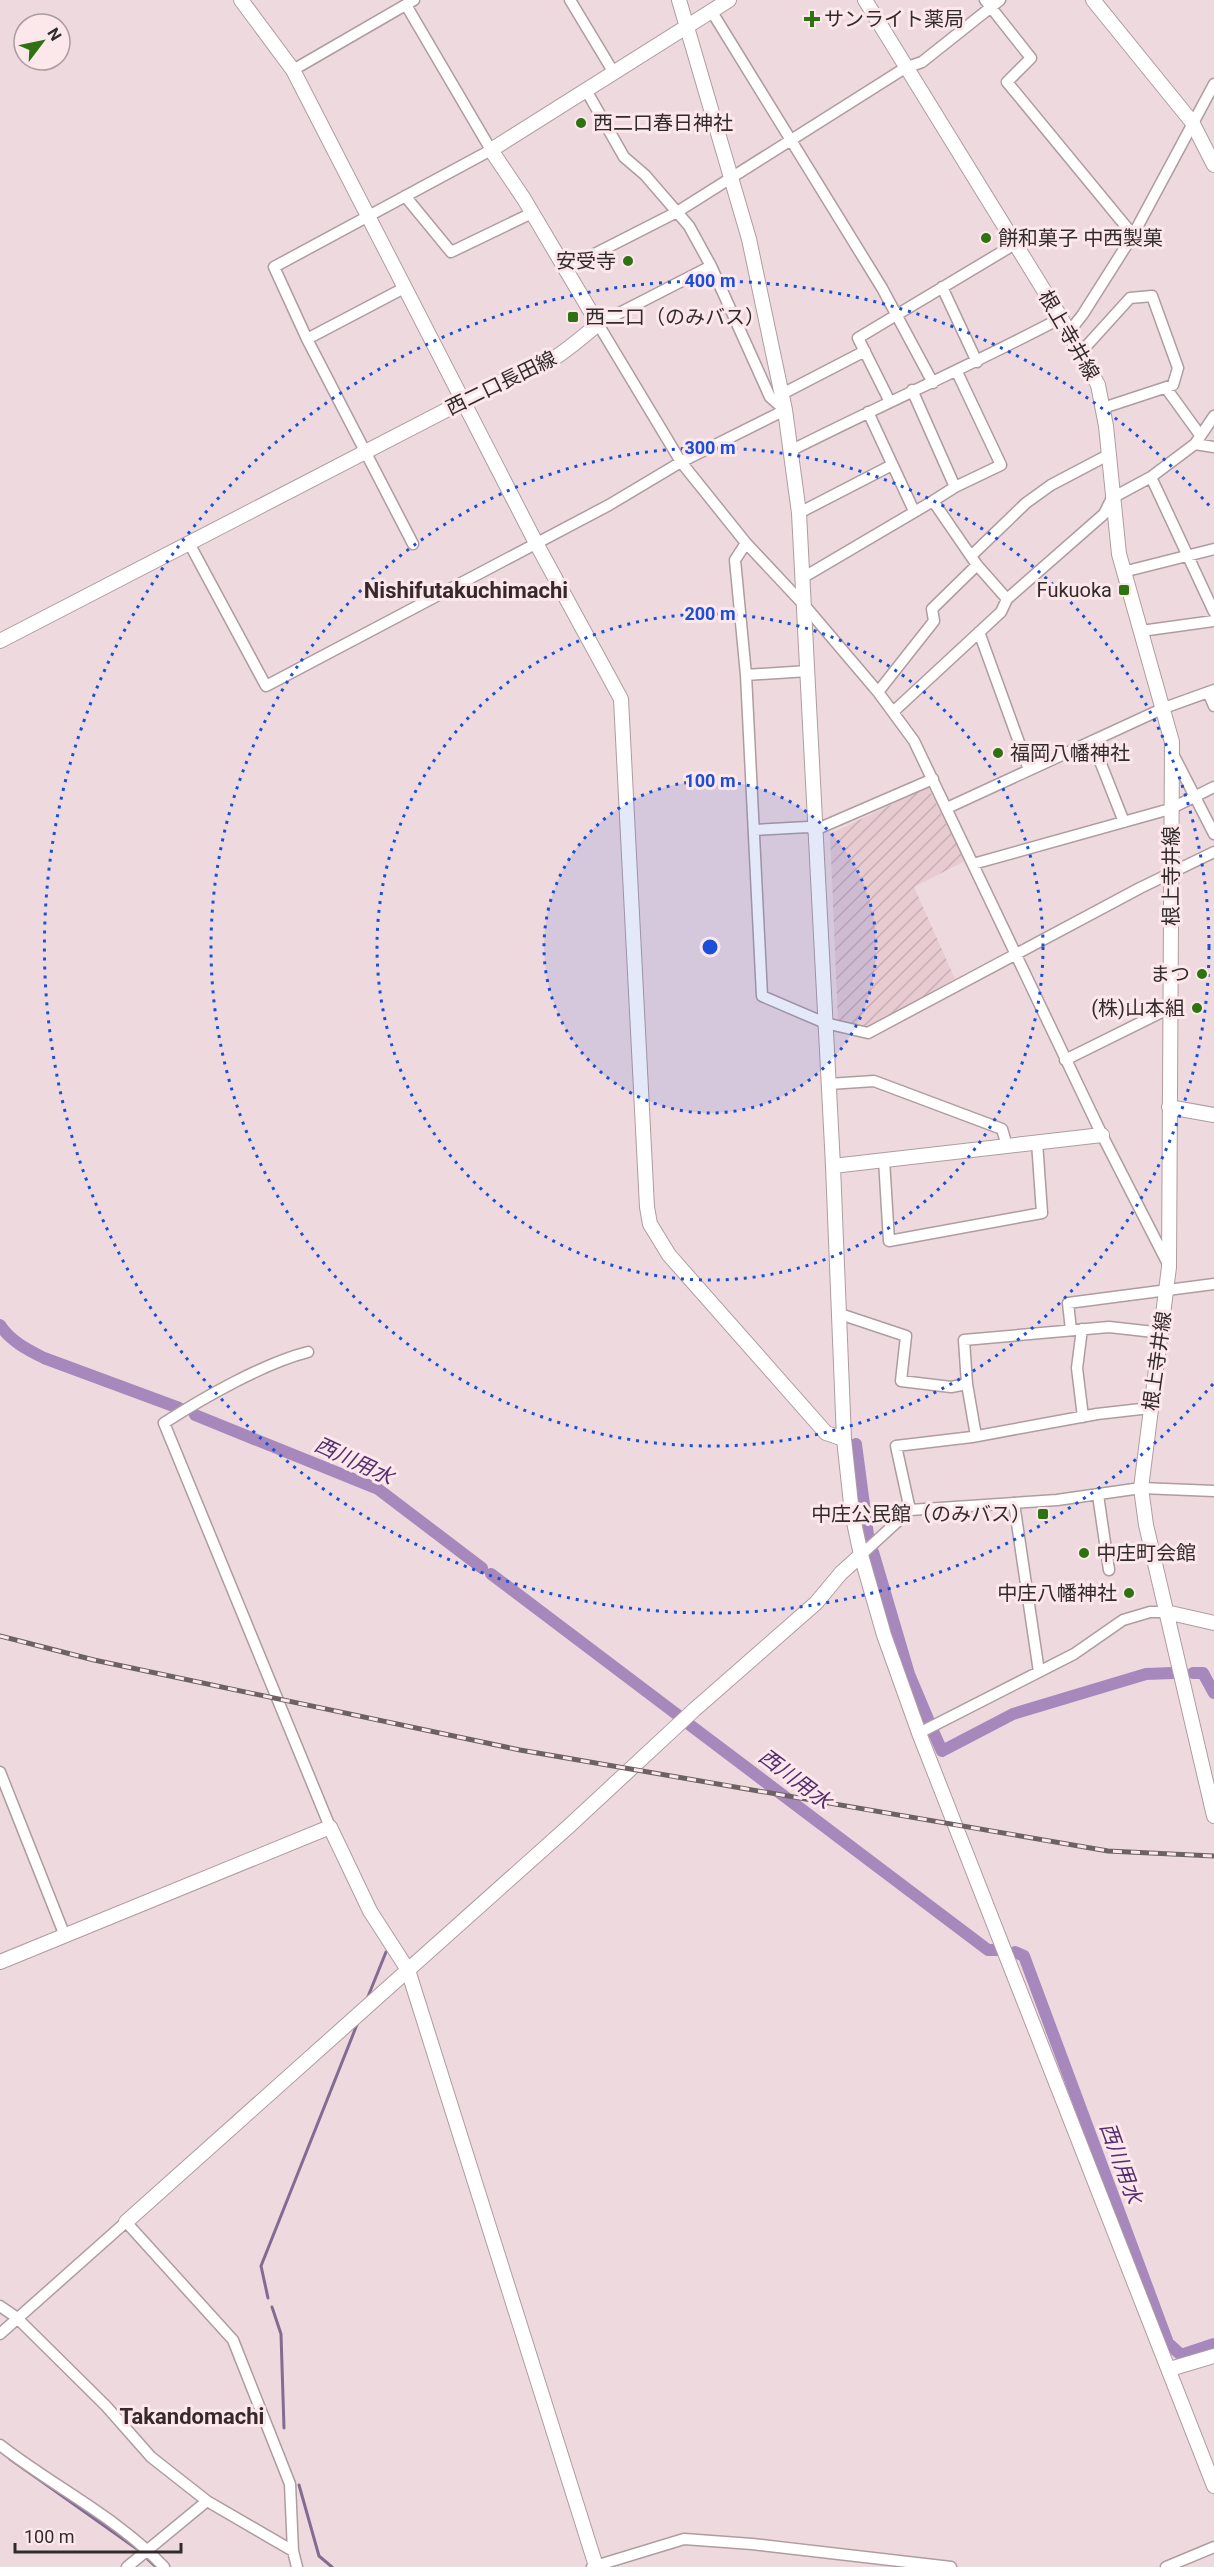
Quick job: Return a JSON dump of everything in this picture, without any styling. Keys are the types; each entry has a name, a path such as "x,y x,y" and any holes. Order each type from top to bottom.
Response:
{"street":[{"path":"241,0 293,70 536,543 621,699 636,1019 647,1207 650,1224 669,1254 825,1433 844,1439"},
{"path":"570,0 614,73"},
{"path":"679,0 749,239 792,450 804,577 844,1439 852,1514 884,1635 919,1733 1214,2486"},
{"path":"413,544 307,339 274,267 490,150 729,0"},
{"name":"根上寺井線","path":"865,0 1061,318 1098,386 1103,408 1119,555 1172,742 1169,1267 1168,1290 1150,1408 1141,1488 1142,1505 1214,1816"},
{"path":"1097,1 1192,122 1214,165"},
{"path":"293,70 410,2 490,150 532,213 681,462 746,543 805,606 878,692 914,741 1065,1060 1169,1267"},
{"path":"565,269 677,212 905,68 922,62 993,3 1031,58 1007,82 1133,235"},
{"path":"712,12 898,314 933,383"},
{"path":"1069,332 1133,235 1214,84"},
{"path":"586,90 624,157 645,175 689,226 711,266 770,397 785,410"},
{"path":"405,196 451,252 532,213"},
{"path":"890,402 858,338 1015,244"},
{"path":"598,324 711,266"},
{"path":"307,339 406,287"},
{"path":"942,287 977,362"},
{"path":"1081,352 1130,298 1152,296 1178,368 1173,385 1103,408"},
{"path":"792,450 912,390 957,372 1061,318"},
{"name":"西二口長田線","path":"0,641 512,376 537,369 568,349 598,324"},
{"path":"782,394 865,351"},
{"path":"804,577 955,487 1001,465 957,372"},
{"path":"1166,388 1198,440 1214,447"},
{"path":"912,390 955,487"},
{"path":"189,543 266,686 609,505 681,462 785,410"},
{"path":"868,412 914,511"},
{"path":"893,712 1001,612 1007,599 1104,514 1112,498 1151,477 1198,440 1214,416"},
{"path":"878,692 934,621 932,609 1026,503 1051,485 1108,455"},
{"path":"799,513 892,465"},
{"path":"1151,477 1214,612"},
{"path":"933,501 974,560 1007,599"},
{"path":"746,543 735,560 746,675 762,996 825,1023 868,1033 1014,954 1214,852"},
{"path":"1123,572 1214,549"},
{"path":"1141,632 1214,621"},
{"path":"979,632 1029,770"},
{"path":"746,675 808,671"},
{"path":"947,808 1164,708 1211,691 1214,706"},
{"path":"1092,741 1124,822"},
{"path":"1172,750 1214,834"},
{"path":"815,830 933,779"},
{"path":"973,864 1170,809 1214,787"},
{"path":"754,830 808,826 815,830"},
{"path":"1065,1060 1170,1008"},
{"path":"829,1084 874,1081 1002,1129 1007,1146"},
{"path":"1169,1107 1214,1115"},
{"path":"833,1166 1102,1135"},
{"path":"884,1160 889,1241 1042,1213 1037,1142"},
{"path":"1083,1417 1077,1368 1077,1329 1068,1303 1214,1284"},
{"path":"840,1314 906,1336 901,1382 951,1387 967,1384"},
{"path":"976,1436 967,1384 964,1340 1109,1327 1162,1333"},
{"path":"308,1352 288,1357 192,1405 164,1422 330,1827 370,1911 408,1970 594,2566 684,2539 752,2544 951,2567"},
{"path":"910,1510 896,1446 976,1436 1150,1408"},
{"path":"0,2334 816,1603 841,1573 910,1510 1098,1495 1141,1488 1214,1491"},
{"path":"1098,1495 1109,1570"},
{"path":"1014,1503 1039,1672"},
{"path":"919,1733 1074,1654 1123,1620 1150,1612 1166,1612 1214,1623"},
{"path":"0,1772 65,1936"},
{"path":"0,1962 330,1827"},
{"path":"126,2222 233,2340 290,2484 293,2551 297,2567"},
{"path":"0,2306 16,2318 106,2406 151,2457 207,2501 293,2551"},
{"path":"1170,2369 1214,2356"},
{"path":"0,2445 29,2468 110,2521 164,2567"},
{"path":"131,2564 207,2501"},
{"path":"1166,2567 1214,2547"}],"shaded area":[{"path":"928,787 965,861 914,887 955,979 868,1027 838,1021 830,834"}],"waterway":[{"name":"西川用水","path":"0,1325 14,1340 44,1358 179,1408"},
{"name":"西川用水","path":"195,1415 378,1489 482,1568"},
{"path":"856,1444 868,1535"},
{"path":"873,1552 909,1674 928,1719"},
{"name":"西川用水","path":"491,1574 679,1716"},
{"path":"933,1731 942,1751 1013,1714 1146,1674 1173,1673"},
{"path":"1193,1673 1203,1673 1214,1693"},
{"name":"西川用水","path":"686,1722 988,1950 997,1950"},
{"path":"367,1999 386,1952"},
{"name":"西川用水","path":"1015,1952 1024,1956 1168,2343 1181,2355 1214,2344"},
{"path":"268,2298 261,2266 358,2022"},
{"path":"272,2307 281,2334 284,2428"},
{"path":"10,2459 137,2549 156,2567"},
{"path":"299,2485 319,2556 332,2567"}],"railway":[{"path":"0,1636 94,1660 520,1750 1108,1851 1214,1856"}],"place":[{"name":"サンライト薬局","path":"812,19"},
{"name":"西二口春日神社","path":"581,123"},
{"name":"餅和菓子 中西製菓","path":"986,238"},
{"name":"安受寺","path":"628,261"},
{"name":"西二口（のみバス）","path":"573,317"},
{"name":"Fukuoka","path":"1124,590"},
{"name":"福岡八幡神社","path":"998,753"},
{"name":"まつ","path":"1202,974"},
{"name":"(株)山本組","path":"1197,1008"},
{"name":"中庄公民館（のみバス）","path":"1043,1514"},
{"name":"中庄町会館","path":"1084,1553"},
{"name":"中庄八幡神社","path":"1129,1593"}],"district":[{"name":"Nishifutakuchimachi","path":"466,590"},
{"name":"Takandomachi","path":"192,2416"}]}
